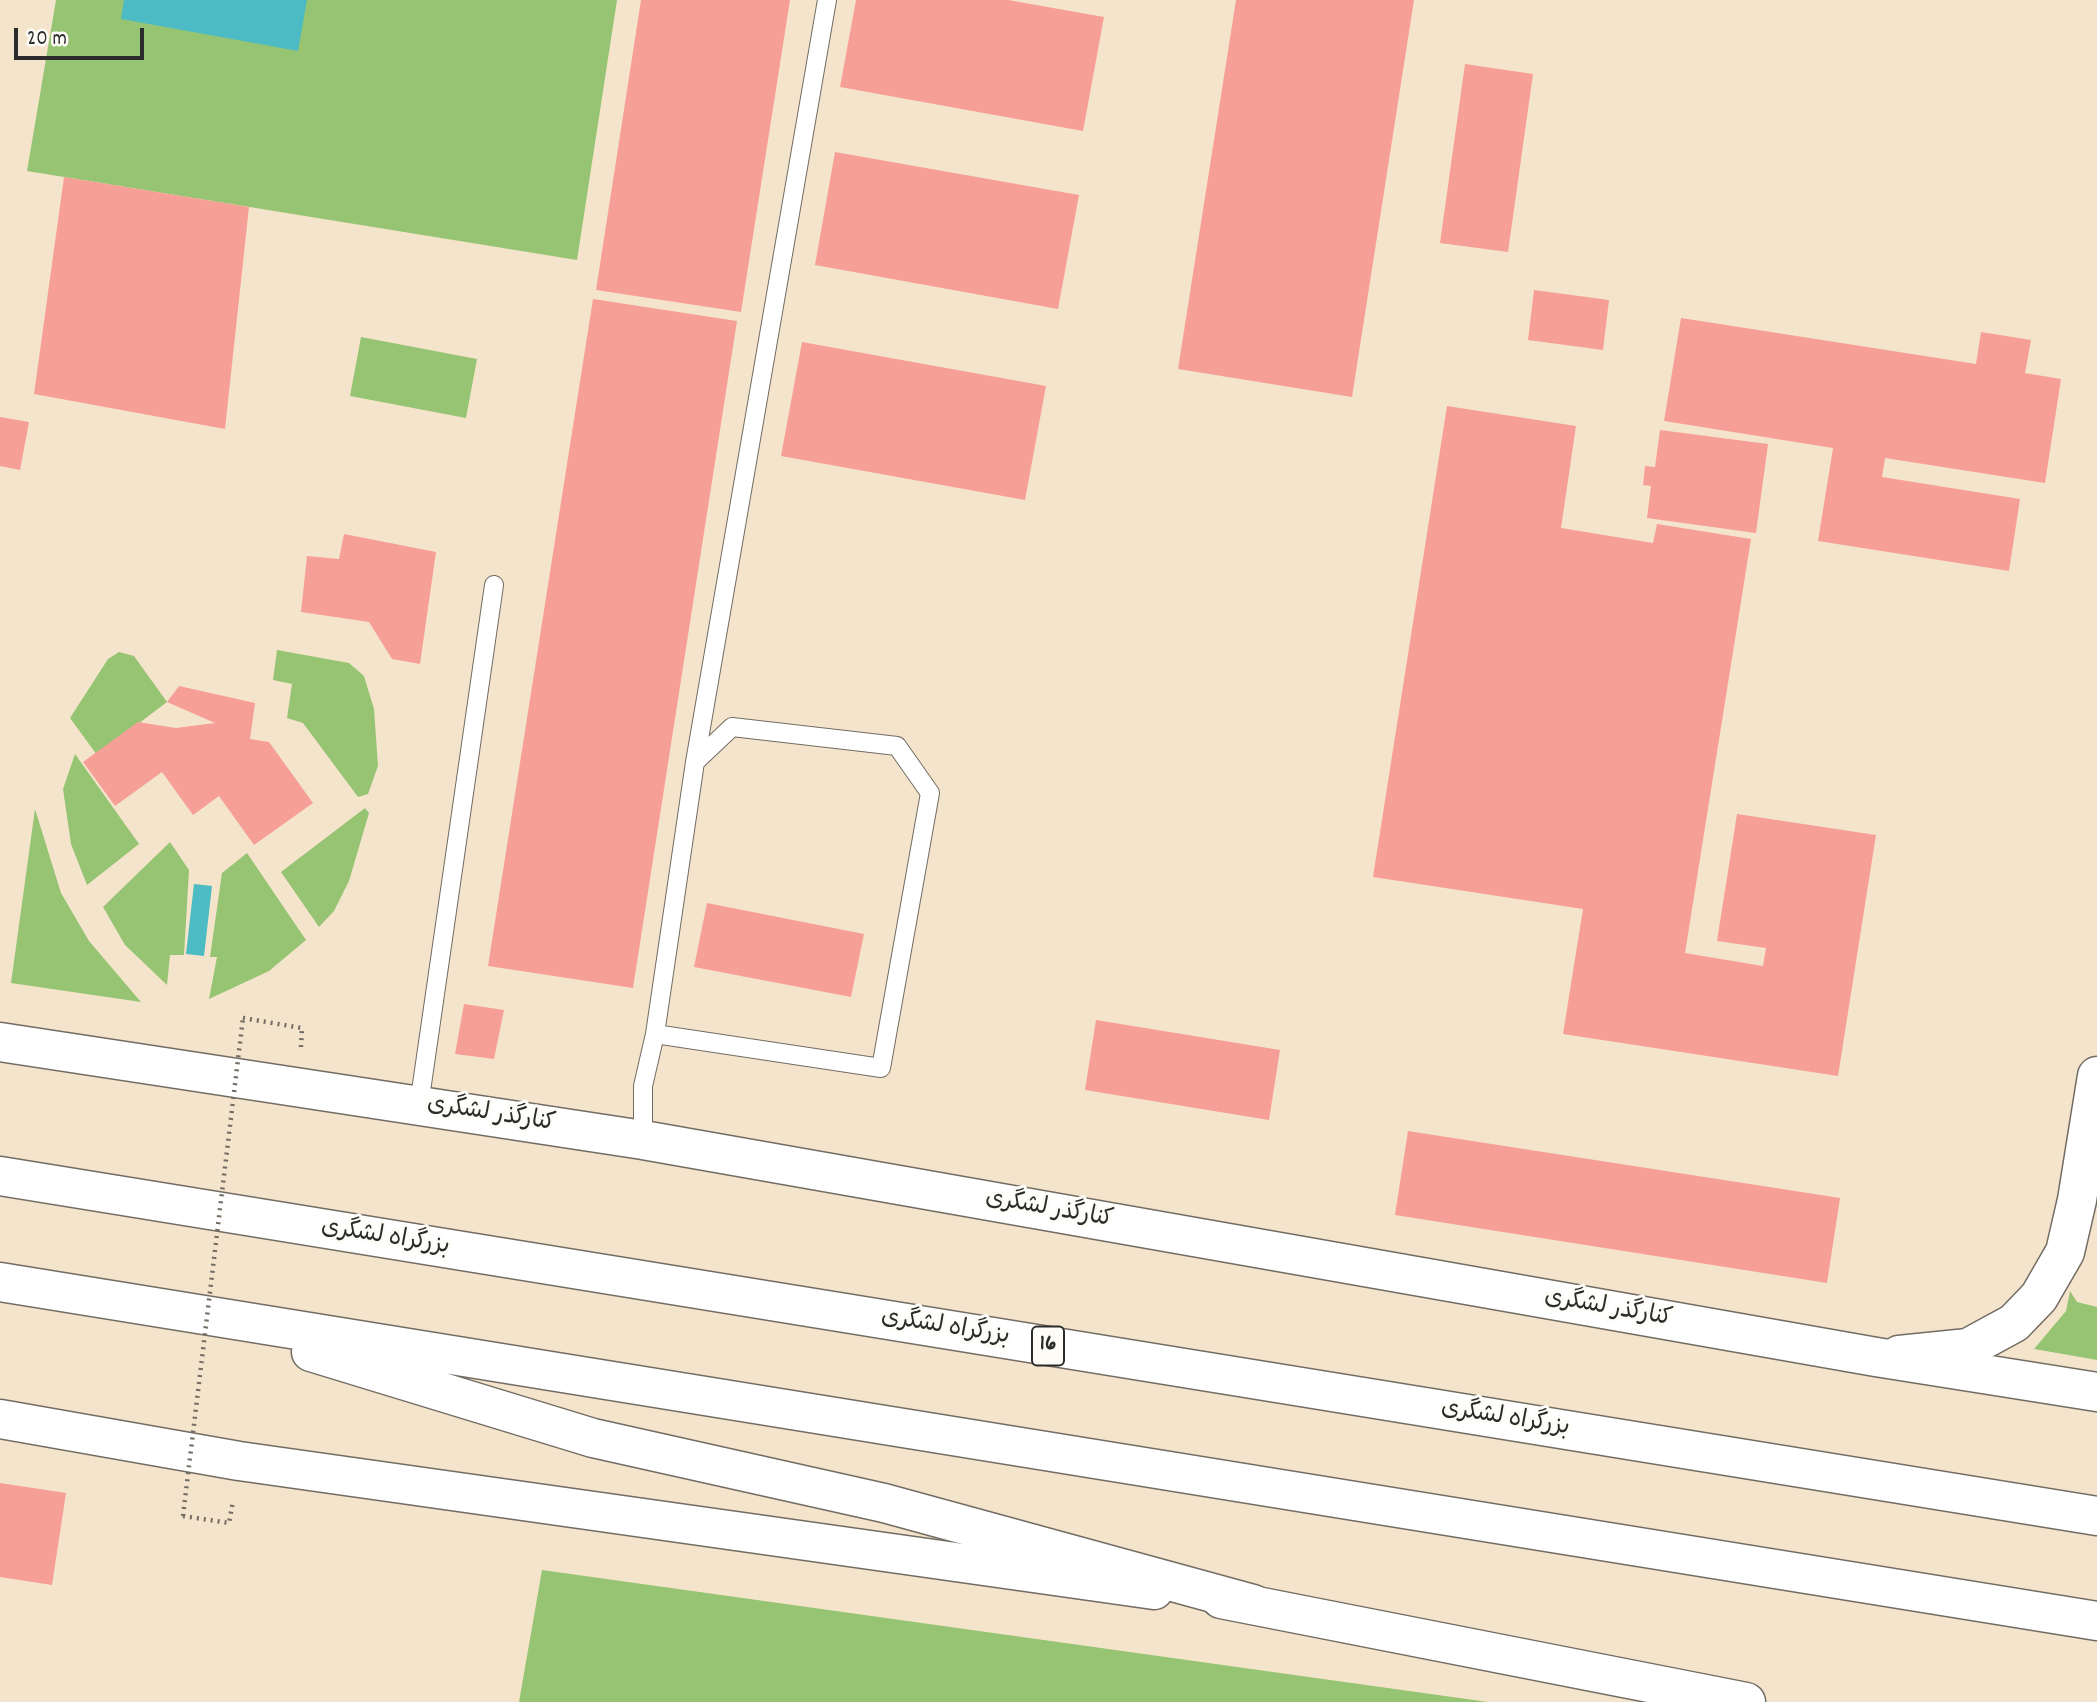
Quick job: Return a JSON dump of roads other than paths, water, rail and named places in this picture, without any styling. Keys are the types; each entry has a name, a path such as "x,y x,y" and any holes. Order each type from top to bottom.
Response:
{"main road":[{"name":"کنارگذر لشگری","path":"0,1042 643,1140 1876,1357 2097,1392"},
{"path":"1876,1357 1968,1348 2014,1323 2039,1297 2087,1212 2097,1076"},
{"name":"بزرگراه لشگری","path":"0,1176 2097,1516"},
{"path":"0,1282 2097,1621"},
{"path":"165,1308 593,1438 884,1503 1253,1604"},
{"path":"0,1419 239,1461 1253,1604 1743,1702"}],"lane":[{"path":"643,1140 643,1086 655,1034 695,762 827,0"},
{"path":"419,1105 494,584"},
{"path":"655,1034 881,1069 930,793 897,746 732,727 695,762"}],"water":[{"path":"124,0 307,0 298,51 121,19"},
{"path":"194,884 212,886 204,956 186,954"}]}
